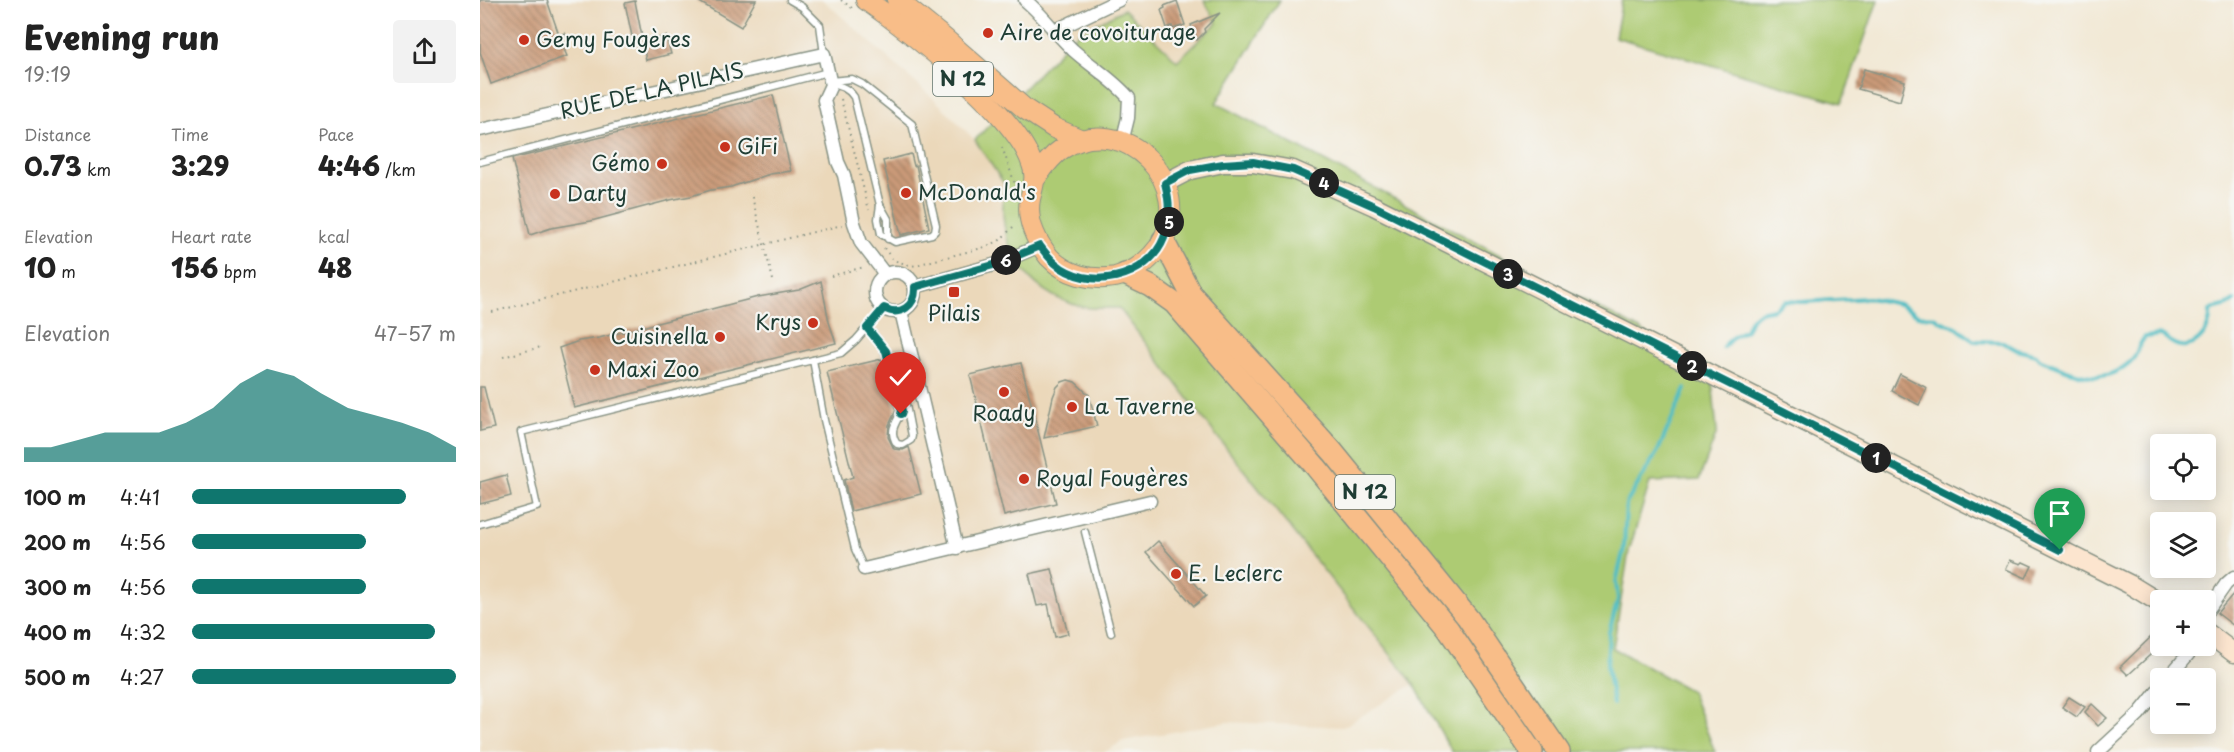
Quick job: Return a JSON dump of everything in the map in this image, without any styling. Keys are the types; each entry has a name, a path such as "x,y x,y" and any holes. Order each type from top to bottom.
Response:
{"highway":[{"name":"N 12","path":"1163,240 1191,294 1333,452 1468,618 1559,752"},
{"name":"N 12","path":"1125,274 1150,286 1174,303 1317,467 1448,629 1533,752"}],"main road":[{"name":"N 12","path":"866,0 978,92 1016,134 1032,163 1035,179"},
{"name":"N 12","path":"897,0 1025,109 1054,128 1082,140"},
{"path":"1102,138 1122,142 1141,151 1155,166 1165,183 1170,202 1169,221 1163,240 1147,260 1125,274 1101,279 1077,276 1056,264 1040,246 1031,224 1029,201 1035,179 1047,162 1063,148 1082,140 1102,138"},
{"path":"1165,183 1190,170 1223,164 1253,162 1293,170 1374,206 2129,584 2150,597"},
{"path":"2216,640 2234,653"}],"street":[{"path":"1025,0 1054,32 1079,55 1117,83 1129,98 1128,118 1122,142"},
{"path":"1054,32 1119,0"},
{"path":"824,54 830,79 824,100 838,162 844,175 854,223 861,243 882,269 903,273 909,277 915,287 911,304 901,311 889,311 884,308 875,293 882,269"},
{"name":"RUE DE LA PILAIS","path":"480,130 824,54"},
{"path":"915,287 997,264 1040,246"},
{"path":"901,311 957,548"},
{"path":"864,569 1150,501"},
{"path":"2216,598 2226,584 2234,578"},
{"path":"2176,668 2187,656"},
{"path":"2098,752 2139,714 2150,700"}],"lane":[{"path":"790,0 802,7 820,26 824,54"},
{"path":"480,162 830,79 852,79 862,84 914,127 936,225 932,234 895,242 881,234 878,219 880,205 854,97 850,91 830,79"},
{"path":"480,524 537,507 521,432 841,353 884,308"},
{"path":"867,328 886,351 891,364 902,411 892,429 893,438 897,444 903,445 911,440 912,436 902,384 911,351"},
{"path":"813,360 824,420 852,539 864,569"},
{"path":"1085,532 1111,633"}],"path":[{"path":"752,197 772,280"},
{"path":"492,312 854,223"},
{"path":"831,276 882,269 893,260"},
{"path":"503,357 541,347"}],"shaded area":[{"path":"480,0 823,0 935,100 975,140 1005,185 1002,205 1084,307 1119,308 1216,435 1414,684 1343,727 1227,722 1123,741 1105,752 480,752"},
{"path":"1033,0 1204,0 1217,22 1177,61 1124,9 1075,35"}],"green space":[{"path":"1204,0 1280,0 1216,103 1711,368 1717,432 1699,480 1650,482 1629,551 1613,648 1691,691 1715,752 1452,752 1414,684 1216,435 1119,308 1087,308 1062,300 1030,278 1018,262 1005,227 1003,206 1005,185 975,140 1075,35 1124,9 1177,61 1217,23"},
{"path":"1622,0 1878,0 1842,103 1615,37"}],"building":[{"name":"Gemy Fougères","path":"480,0 547,0 559,35 565,33 569,44 563,47 567,56 491,84 480,52"},
{"path":"696,0 756,0 741,27"},
{"path":"635,1 643,42 666,36 671,54 646,60 643,45 634,46 625,3"},
{"path":"1177,1 1185,25 1173,29 1172,26 1167,28 1161,10 1165,8 1164,6"},
{"path":"1220,13 1204,29 1205,32 1197,40 1191,25"},
{"path":"1864,69 1905,81 1900,101 1858,89"},
{"path":"773,95 791,171 770,174 731,187 711,190 591,221 551,228 530,235 512,159"},
{"name":"McDonald's","path":"911,154 914,166 916,165 929,228 901,235 883,161"},
{"path":"821,281 829,322 836,343 574,408 559,348 579,341 599,338 758,297 799,290"},
{"path":"882,359 896,410 889,425 888,437 894,449 903,450 909,447 921,494 851,511 844,480 853,477 827,372"},
{"path":"1021,363 1056,503 1004,516 970,375"},
{"path":"1900,374 1927,388 1919,405 1892,391"},
{"name":"La Taverne","path":"1068,380 1075,382 1089,395 1097,426 1044,438 1057,387"},
{"path":"480,387 484,387 494,428 480,431"},
{"path":"506,475 511,496 480,504 480,482"},
{"name":"E. Leclerc","path":"1158,541 1206,596 1194,606 1146,552"},
{"path":"2010,560 2032,566 2026,578 2006,569"},
{"path":"1052,569 1068,634 1055,637 1048,604 1037,606 1029,574"},
{"path":"2234,593 2234,626 2217,613"},
{"path":"2150,638 2150,655 2128,675 2120,667"},
{"path":"2069,697 2085,707 2077,717 2062,707"},
{"path":"2092,704 2107,718 2098,726 2085,712"}],"waterway":[{"path":"1723,347 1734,336 1746,330 1751,319 1760,312 1774,309 1785,301 1869,298 1899,304 1919,316 1935,317 1956,327 1974,341 2003,342 2074,373 2108,375 2120,370 2131,361 2145,337 2161,335 2179,346 2193,344 2199,340 2208,327 2210,311 2234,300"},
{"path":"1613,704 1607,666 1609,632 1618,599 1616,582 1624,548 1626,504 1658,451 1685,389"}],"place":[{"name":"Aire de covoiturage","path":"988,33"},
{"name":"Gemy Fougères","path":"524,40"},
{"name":"GiFi","path":"725,147"},
{"name":"Gémo","path":"662,164"},
{"name":"McDonald's","path":"906,193"},
{"name":"Darty","path":"555,194"},
{"name":"Pilais","path":"954,292"},
{"name":"Krys","path":"813,323"},
{"name":"Cuisinella","path":"720,337"},
{"name":"Maxi Zoo","path":"595,370"},
{"name":"Roady","path":"1004,392"},
{"name":"La Taverne","path":"1072,407"},
{"name":"Royal Fougères","path":"1024,479"},
{"name":"E. Leclerc","path":"1176,574"}],"route":[{"path":"901,414 891,364 886,351 867,328 884,308 889,311 901,311 907,308 914,299 915,287 997,264 1040,246 1056,264 1077,276 1101,279 1125,274 1141,266 1154,254 1163,240 1169,221 1170,202 1165,183 1190,170 1253,162 1293,170 1374,206 2060,550"}]}
